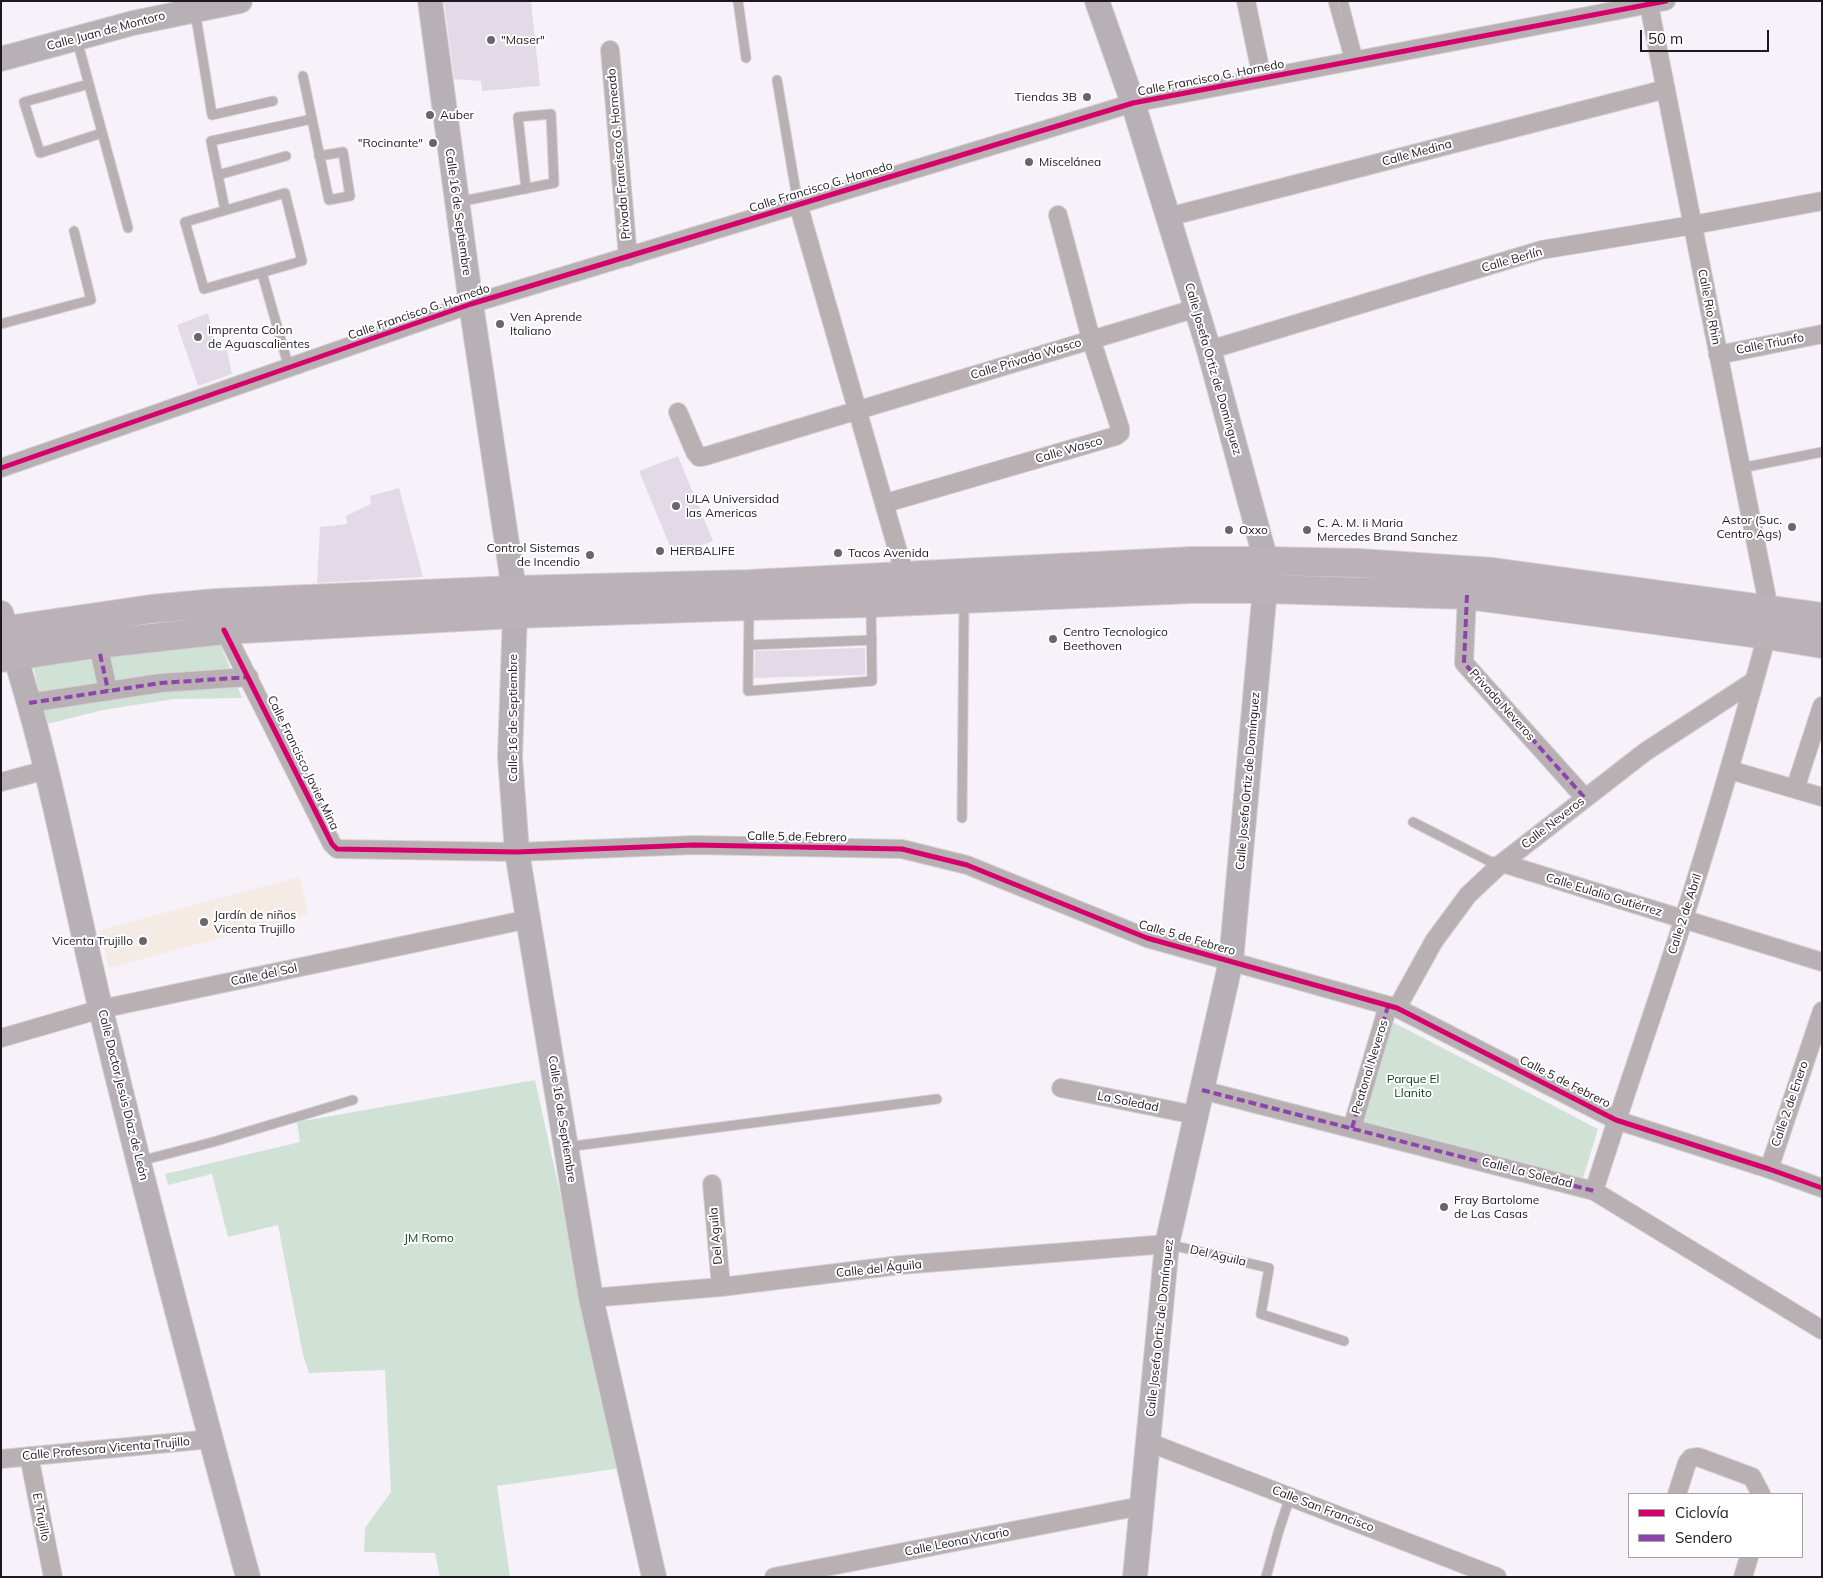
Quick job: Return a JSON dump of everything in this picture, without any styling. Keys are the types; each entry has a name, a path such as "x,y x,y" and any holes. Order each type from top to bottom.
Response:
{"main road":[{"name":"Calle Juan de Montoro","path":"1,59 133,22 240,1"},
{"name":"Calle 16 de Septiembre","path":"430,1 514,602 510,757 517,852 530,919 591,1298 654,1577"},
{"name":"Calle Josefa Ortiz de Domínguez","path":"1097,1 1133,103 1197,308 1266,561 1266,589 1231,961 1167,1244 1135,1577"},
{"path":"9,656 224,630 514,602 750,584 1191,561 1360,563 1493,572 1768,622 1822,644"},
{"path":"3,624 216,603 514,602 749,606 872,603 1191,589 1266,589 1467,595 1768,622 1822,617"},
{"name":"Calle Doctor Jesús Díaz de León","path":"3,624 9,656 29,703 101,1009 248,1577"}],"street":[{"path":"1246,1 1262,78"},
{"name":"Calle Francisco G. Hornedo","path":"1,468 471,304 628,258 681,239 1133,103 1658,3"},
{"name":"Calle Rio Rhin","path":"1658,3 1666,89 1741,468 1768,622"},
{"name":"Privada Francisco G. Horneado","path":"610,50 628,258"},
{"name":"Calle Medina","path":"1168,217 1666,89"},
{"name":"Calle Berlín","path":"1209,350 1541,250 1822,201"},
{"path":"798,204 857,411 886,504 905,576"},
{"name":"Calle Wasco","path":"886,504 1116,436 1120,433 1091,339 1058,215"},
{"name":"Calle Privada Wasco","path":"857,411 1197,308"},
{"name":"Calle Triunfo","path":"1718,354 1822,334"},
{"path":"678,412 695,452 699,457 857,411"},
{"name":"Privada Neveros","path":"1467,595 1464,663 1585,798"},
{"name":"Calle 2 de Abril","path":"1594,1190 1684,920 1730,770 1768,622"},
{"name":"Calle Francisco Javier Mina","path":"224,630 332,844 337,849 517,852"},
{"path":"100,654 108,690"},
{"path":"29,703 162,683 249,677"},
{"name":"Calle Neveros","path":"1392,1007 1434,941 1468,895 1502,863 1645,752 1754,681"},
{"path":"1795,789 1822,706"},
{"path":"1,782 46,770"},
{"path":"1730,770 1822,797"},
{"name":"Calle 5 de Febrero","path":"517,852 694,846 902,849 967,865 1147,938 1392,1007 1616,1120 1822,1188"},
{"name":"Calle Eulalio Gutiérrez","path":"1502,863 1822,962"},
{"name":"Calle del Sol","path":"1,1038 101,1009 530,919"},
{"name":"Peatonal Neveros","path":"1352,1128 1392,1007"},
{"name":"Calle 2 de Enero","path":"1769,1169 1822,1011"},
{"name":"La Soledad","path":"1061,1088 1195,1115"},
{"name":"Calle La Soledad","path":"1202,1090 1594,1190 1822,1330"},
{"name":"Del Aguila","path":"712,1184 721,1287"},
{"name":"Calle del Águila","path":"591,1298 721,1287 901,1265 1167,1244"},
{"name":"Calle Profesora Vicenta Trujillo","path":"1,1459 211,1439"},
{"name":"Calle San Francisco","path":"1148,1442 1497,1577"},
{"name":"E. Trujillo","path":"29,1456 53,1577"},
{"path":"1676,1493 1687,1463 1691,1458 1698,1457 1752,1477 1760,1493"},
{"name":"Calle Leona Vicario","path":"774,1577 1141,1506"},
{"path":"1743,1577 1749,1558"}],"lane":[{"path":"738,1 746,58"},
{"path":"1333,1 1354,60"},
{"path":"1343,1 1354,60"},
{"path":"195,9 212,115 273,101"},
{"path":"76,38 128,228"},
{"path":"302,76 329,200 350,196 343,152 320,156"},
{"path":"777,80 798,204"},
{"path":"89,84 24,102 40,153 102,134"},
{"path":"457,202 526,189 554,183 551,114 518,117 526,189"},
{"path":"225,210 211,141 312,118"},
{"path":"218,175 286,156"},
{"path":"285,193 302,261 262,273 204,289 185,222 285,193"},
{"path":"1,324 90,300 74,231"},
{"path":"262,273 289,368"},
{"path":"1741,468 1822,452"},
{"path":"962,818 964,599"},
{"path":"749,606 748,691 872,681 872,603"},
{"path":"748,644 872,640"},
{"path":"1413,822 1489,861 1502,863"},
{"path":"566,1147 937,1099"},
{"path":"140,1161 214,1142 353,1100"},
{"name":"Del Aguila","path":"1167,1244 1269,1268 1261,1314 1344,1341"},
{"path":"1266,1577 1290,1497"}],"shaded area":[{"name":"Jardín de niños Vicenta Trujillo","path":"299,877 309,914 109,968 99,930"}],"green space":[{"path":"218,639 242,698 174,699 103,710 47,724 32,662"},
{"name":"Parque El Llanito","path":"1383,1017 1598,1129 1583,1178 1355,1119"},
{"name":"JM Romo","path":"535,1080 621,1468 497,1486 510,1577 440,1577 435,1553 364,1552 365,1528 391,1492 385,1370 309,1373 303,1355 278,1225 228,1237 212,1174 168,1185 165,1174 300,1142 297,1122"}],"building":[{"name":"\"Maser\"","path":"444,1 531,1 540,86 482,91 481,81 454,79"},
{"name":"Imprenta Colon de Aguascalientes","path":"208,313 217,351 227,350 232,374 198,386 177,325"},
{"name":"ULA Universidad las Americas","path":"678,456 713,541 674,556 639,471"},
{"path":"399,488 423,577 317,583 320,527 347,524 346,516 371,504 370,496"},
{"path":"865,648 865,675 754,678 755,651"}],"marked path":[{"path":"1467,595 1464,663 1585,798"},
{"path":"100,654 108,690"},
{"path":"29,703 161,683 249,677"},
{"path":"1352,1128 1388,1006"},
{"path":"1202,1090 1594,1191"}],"cycle path":[{"path":"1,468 471,304 1133,103 1666,1"},
{"path":"224,630 332,844 337,849 517,852 694,845 902,849 967,865 1147,938 1397,1008 1616,1120 1822,1188"}],"place":[{"name":"\"Maser\"","path":"491,40"},
{"name":"Tiendas 3B","path":"1087,97"},
{"name":"Auber","path":"430,115"},
{"name":"\"Rocinante\"","path":"433,143"},
{"name":"Miscelánea","path":"1029,162"},
{"name":"Ven Aprende Italiano","path":"500,324"},
{"name":"Imprenta Colon de Aguascalientes","path":"198,337"},
{"name":"ULA Universidad las Americas","path":"676,506"},
{"name":"Astor (Suc. Centro Ags)","path":"1792,527"},
{"name":"Oxxo","path":"1229,530"},
{"name":"C. A. M. Ii Maria Mercedes Brand Sanchez","path":"1307,530"},
{"name":"HERBALIFE","path":"660,551"},
{"name":"Tacos Avenida","path":"838,553"},
{"name":"Control Sistemas de Incendio","path":"590,555"},
{"name":"Centro Tecnologico Beethoven","path":"1053,639"},
{"name":"Jardín de niños Vicenta Trujillo","path":"204,922"},
{"name":"Vicenta Trujillo","path":"143,941"},
{"name":"Fray Bartolome de Las Casas","path":"1444,1207"}]}
